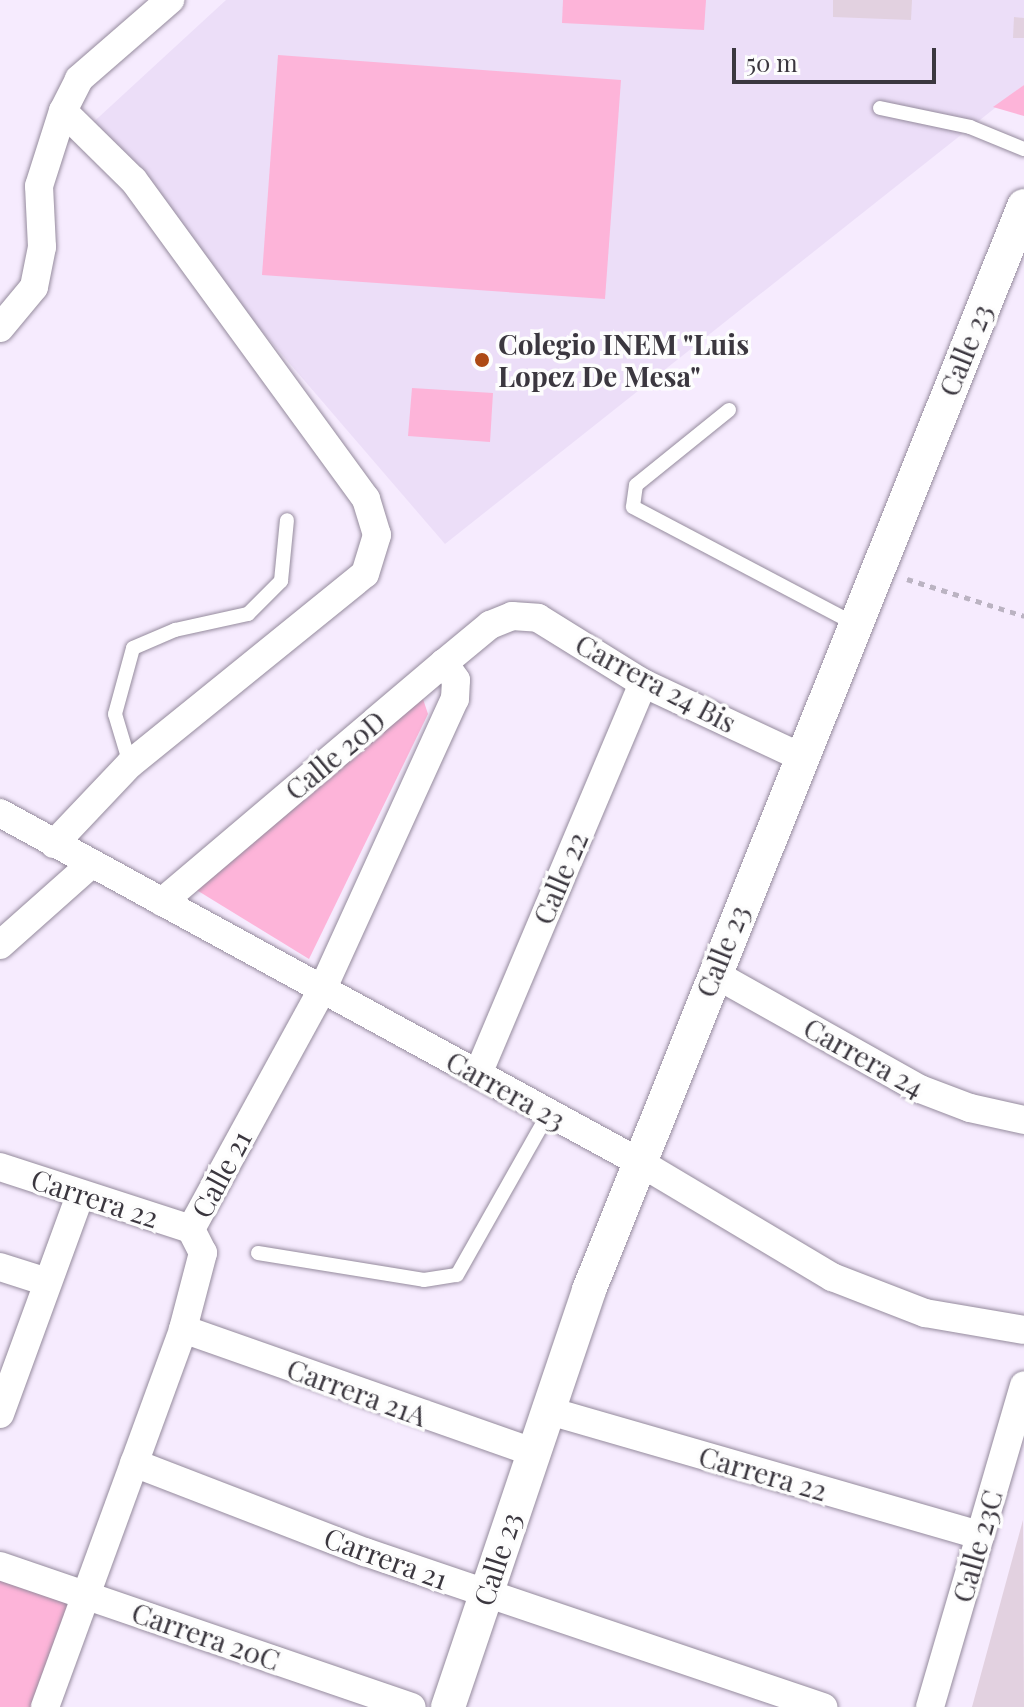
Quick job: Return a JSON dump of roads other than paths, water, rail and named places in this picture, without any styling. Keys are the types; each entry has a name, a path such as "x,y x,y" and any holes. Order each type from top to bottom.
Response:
{"street":[{"path":"0,328 34,287 42,247 39,186 63,111 79,79 170,0"},
{"path":"54,844 130,764 365,574 377,535 366,499 133,180 63,111"},
{"name":"Calle 23","path":"448,1707 546,1410 639,1162 799,756 1024,206"},
{"name":"Calle 20D","path":"162,902 490,625 512,616"},
{"name":"Carrera 24 Bis","path":"512,616 538,618 643,683 799,756"},
{"name":"Calle 21","path":"45,1707 183,1329 203,1253 191,1229 323,988 455,699 456,680 444,663"},
{"name":"Calle 22","path":"478,1074 643,683"},
{"name":"Carrera 23","path":"0,813 90,865 323,988 639,1162 802,1261 862,1291 925,1313 1024,1330"},
{"path":"0,945 90,865"},
{"name":"Carrera 24","path":"713,973 920,1089 970,1108 1024,1120"},
{"name":"Carrera 22","path":"0,1167 191,1229"},
{"path":"0,1414 80,1195"},
{"path":"0,1267 47,1282"},
{"name":"Carrera 21A","path":"183,1329 532,1452"},
{"name":"Calle 23C","path":"930,1707 1024,1385"},
{"name":"Carrera 22","path":"546,1410 980,1535"},
{"name":"Carrera 21","path":"134,1463 486,1593 823,1707"},
{"name":"Carrera 20C","path":"0,1566 411,1707"}],"lane":[{"path":"880,108 970,127 1024,149"},
{"path":"729,410 636,485 633,507 853,623"},
{"path":"130,764 115,714 133,648 175,630 248,614 281,581 287,558 287,520"},
{"path":"258,1253 424,1280 457,1275 548,1114"}],"place":[{"name":"Colegio INEM \"Luis Lopez De Mesa\"","path":"482,360"}]}
